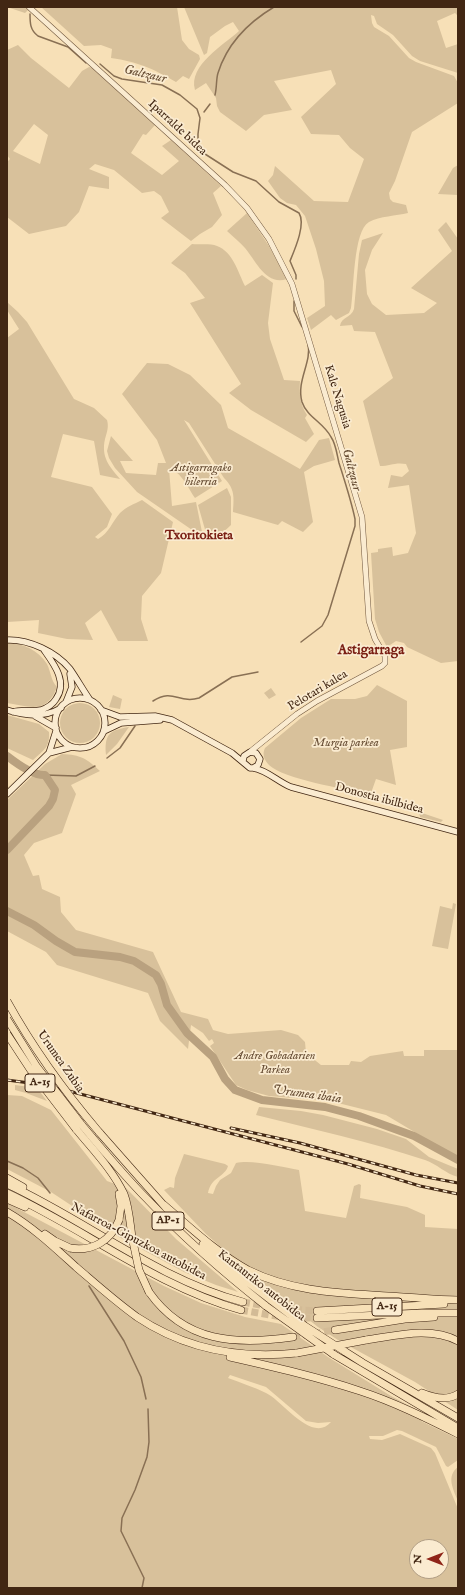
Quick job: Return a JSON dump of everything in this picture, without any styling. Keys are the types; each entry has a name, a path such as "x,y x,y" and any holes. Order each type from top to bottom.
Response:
{"highway":[{"name":"Urumea Zubia","path":"7,1001 31,1041 55,1076 99,1132 164,1205"},
{"name":"Urumea Zubia","path":"7,1019 37,1067 78,1127"},
{"name":"A-15","path":"7,1034 34,1075 78,1127"},
{"path":"32,1228 39,1230 55,1241 70,1248 86,1249 101,1244 112,1234 119,1220 121,1206 116,1187 110,1175 86,1142 78,1127"},
{"name":"Kantauriko autobidea","path":"78,1127 170,1222 212,1262 333,1354 458,1428"},
{"path":"86,1142 106,1164 124,1196 140,1270 149,1292 156,1302 172,1317 196,1332 211,1336 234,1340 260,1341 293,1337"},
{"path":"7,1178 40,1198 46,1204"},
{"path":"7,1184 46,1204"},
{"path":"7,1193 51,1216"},
{"path":"7,1199 43,1215 51,1216"},
{"name":"Nafarroa-Gipuzkoa autobidea","path":"46,1204 170,1274 207,1291 243,1302"},
{"path":"164,1205 222,1254 249,1270 276,1281 299,1288 324,1292 458,1300"},
{"name":"Kantauriko autobidea","path":"164,1205 224,1264 269,1304 387,1377 458,1418"},
{"path":"7,1212 32,1228 112,1298 136,1316 166,1334 208,1348 232,1353 258,1355 297,1353 366,1340 430,1333 446,1335 458,1341"},
{"name":"Nafarroa-Gipuzkoa autobidea","path":"51,1216 181,1288 241,1310"},
{"name":"A-15","path":"458,1304 421,1304 317,1315 416,1313 458,1315"},
{"path":"335,1330 405,1319 458,1315"},
{"path":"208,1348 214,1353 313,1376 362,1392 412,1411 458,1434"},
{"path":"387,1377 431,1397 454,1397 458,1394"}],"main road":[{"path":"7,640 22,641 43,649 65,664 91,700 101,710 105,718 104,731 101,738 92,746 80,748 72,747 49,753"},
{"path":"10,711 36,711 43,709 53,703 58,696 60,689 60,678 57,670 43,649"},
{"path":"7,794 49,753 56,730 56,717 70,696 72,684 70,673 65,664"},
{"path":"33,715 48,714 78,698 91,700"},
{"path":"101,710 120,717 156,716 169,719 232,753 243,761 248,767 253,768 258,765 259,758 256,752 232,753"},
{"path":"10,711 33,715 45,720 56,730 61,739 72,747"},
{"path":"104,731 127,722 163,720 178,723"},
{"path":"243,761 244,756 249,752"},
{"name":"Donostia ibilbidea","path":"259,758 266,768 295,788"},
{"name":"Donostia ibilbidea","path":"253,768 261,770 282,784 458,832"}],"street":[{"name":"Iparralde bidea","path":"30,7 239,199 269,239 291,280"},
{"name":"Kale Nagusia","path":"291,280 359,507 364,529 369,621 375,639 385,660"},
{"name":"Pelotari kalea","path":"249,752 316,701 382,666 385,660"},
{"path":"259,758 259,747 262,742"}],"green space":[{"path":"7,7 25,7 28,10 25,13"},
{"path":"41,7 177,7 182,40 189,49 199,55 200,59 189,79 183,76 176,82 145,66 129,61 111,58 112,49 101,45 84,46"},
{"path":"184,7 458,7 458,16 455,13 437,21 446,48 458,44 458,73 420,61 412,56 393,35 377,24 374,16 371,15 374,27 389,36 409,58 454,76 458,83 458,103 412,132 395,181 389,193 390,199 393,202 406,205 408,213 373,220 364,228 357,248 351,308 349,313 336,320 331,315 311,330 307,318 325,306 324,281 316,249 305,216 296,205 287,203 280,198 268,181 273,175 275,166 314,201 348,202 364,159 350,148 339,135 311,134 301,117 336,84 331,70 274,81 292,110 264,115 246,131 220,112 217,106 216,98 206,83 195,90 194,81 197,72 209,56 239,31 233,22 225,26 210,37 207,53 204,55"},
{"path":"18,45 31,58 69,88 82,71 89,67 93,68 155,125 146,135 143,134 131,153 162,175 179,161 162,146 171,140 221,186 213,193 222,215 212,227 191,241 161,218 169,212 161,196 154,191 142,193 114,170 95,164 89,169 109,177 109,189 89,186 79,212 66,226 29,234 7,217 7,162 10,159 7,155 7,50","holes":["34,124 48,135 40,164 13,151"]},
{"path":"458,165 458,195 438,194 453,168"},
{"path":"247,213 269,246 287,279 273,279 267,276 243,246 227,231"},
{"path":"446,222 458,239 458,661 441,663 407,647 404,643 396,641 387,647 379,632 375,619 371,553 378,552 378,549 392,547 393,556 408,553 416,533 409,485 388,488 391,475 402,477 409,471 406,464 399,463 380,466 363,401 393,378 375,332 354,331 352,325 340,326 342,321 353,312 354,309 359,254 362,240 383,233 372,250 365,270 367,294 372,304 386,315 424,313 437,303 411,288 452,251 438,230"},
{"path":"192,244 211,245 223,249 234,263 245,286 262,275 273,283 268,323 270,339 284,380 300,381 300,399 307,415 305,418 314,434 306,442 251,410 229,393 241,384 190,303 205,298 185,273 171,263"},
{"path":"7,302 27,322 74,399 94,408 107,420 108,427 104,445 105,456 109,465 120,479 100,475 94,441 63,434 51,477 92,487 112,514 107,527 95,537 98,539 102,537 120,513 127,507 142,500 173,522 161,573 142,596 141,619 148,641 118,641 101,610 85,623 93,640 67,639 38,633 39,620 7,622 7,338 19,329 7,310"},
{"name":"Astigarragako hilerria","path":"147,363 168,364 190,375 221,405 228,428 300,469 319,440 329,438 335,460 314,466 304,472 313,522 303,532 282,521 278,525 233,512 232,490 228,482 189,423 184,420 222,481 195,498 181,476 169,469 172,506 196,502 202,532 195,532 137,492 115,468 107,451 111,436 133,461 120,461 126,473 156,475 158,463 166,463 157,440 122,394"},
{"path":"227,488 231,497 231,525 220,534 213,535 206,533 198,505"},
{"path":"7,643 19,644 30,648 35,651 47,664 53,682 57,687 53,696 43,705 31,707 7,703"},
{"name":"Murgia parkea","path":"377,685 407,701 407,747 390,750 396,785 376,779 371,793 367,794 315,783 287,775 276,770 266,761 264,757 265,748 301,718 331,699 355,699 367,696"},
{"path":"271,688 276,695 269,699 264,693"},
{"path":"113,695 122,699 120,709 109,707"},
{"path":"84,703 91,706 97,712 100,723 99,731 91,740 84,743 76,743 69,740 61,731 60,719 63,712 72,704"},
{"path":"7,715 39,724 49,732 47,745 33,760 7,748"},
{"path":"129,727 117,744 106,755 106,742 110,734 117,730"},
{"name":"Andre Gobadarien Parkea","path":"62,754 74,755 83,758 100,771 71,785 76,794 62,833 34,843 24,855 33,876 39,875 42,889 60,897 61,912 76,930 153,952 181,1012 208,1019 213,1030 228,1034 281,1030 298,1035 305,1042 306,1053 321,1065 349,1065 351,1061 361,1062 370,1056 403,1051 404,1056 424,1056 424,1050 458,1050 458,1158 386,1115 330,1101 269,1096 247,1090 236,1085 210,1046 214,1043 212,1039 209,1041 203,1033 191,1025 188,1049 160,1021 148,993 57,965 46,952 7,931 7,800 45,764"},
{"path":"419,812 443,820 441,822 420,817"},
{"path":"453,903 456,904 448,949 432,946 440,906 452,909"},
{"path":"15,1085 37,1088 47,1101 15,1090"},
{"path":"7,1095 22,1096 51,1110 107,1181 126,1188 176,1239 238,1292 184,1272 119,1237 51,1192 7,1169"},
{"path":"259,1107 301,1111 323,1115 377,1129 406,1139 429,1157 458,1169 458,1177 449,1174 429,1162 404,1153 256,1115"},
{"path":"184,1154 228,1166 224,1173 212,1184 208,1193 213,1194 220,1180 231,1173 236,1163 250,1162 267,1164 299,1170 305,1211 346,1218 354,1186 359,1184 361,1185 360,1198 407,1207 425,1215 425,1227 458,1229 458,1410 415,1382 338,1340 318,1327 251,1274 206,1234 164,1190 170,1187 174,1188 175,1178"},
{"path":"7,1203 164,1286 201,1303 245,1317 281,1324 328,1357 391,1396 421,1412 421,1421 458,1439 458,1460 448,1467 446,1466 436,1447 402,1431 397,1430 383,1436 369,1436 370,1439 382,1440 400,1434 431,1448 435,1453 458,1509 458,1588 7,1588","holes":["230,1375 266,1387 306,1421 318,1423 331,1422 323,1427 315,1428 307,1425 273,1397 228,1378"]},
{"path":"458,1467 458,1501 451,1479 452,1474"}],"waterway":[{"path":"215,95 218,73 222,62 233,43 248,27 274,7"},
{"name":"Galtzaur","path":"30,14 31,26 35,34 68,47 86,63"},
{"name":"Galtzaur","path":"100,64 114,76 122,79 162,85 180,95 197,109 200,118 198,142 205,154 233,172 256,181 279,202 299,213 301,218 301,230 290,261 296,275 296,279"},
{"path":"204,112 210,104"},
{"name":"Galtzaur","path":"294,301 294,311 302,327"},
{"name":"Galtzaur","path":"301,642 322,626 328,615 355,526 352,505 333,440 328,432 308,412 302,402 301,387 308,358 308,344"},
{"name":"Galtzaur","path":"153,701 160,697 166,696 186,699 199,698 232,677 258,672"},
{"name":"Galtzaur","path":"107,758 120,748 135,726"},
{"name":"Urumea ibaia","path":"7,756 31,771 45,775 55,790 53,799 49,806 7,850"},
{"name":"Galtzaur","path":"45,775 76,776 95,766"},
{"name":"Urumea ibaia","path":"7,911 34,925 56,941 75,952 120,957 134,961 156,975 161,984 167,1005 187,1033 213,1057 225,1079 235,1090 262,1100 325,1107 359,1116 414,1136 458,1160"},
{"path":"7,1161 23,1168 38,1178 50,1193"},
{"path":"89,1286 124,1341 141,1377 146,1399"},
{"path":"142,1588 144,1578 121,1531 122,1518 135,1490 147,1457 149,1442 148,1409"}],"tunnel":[{"path":"243,1302 277,1308 317,1311"},
{"path":"241,1310 282,1317"},
{"path":"293,1318 317,1318"},
{"path":"293,1337 335,1330"}],"railway":[{"path":"7,1080 65,1090 348,1164 420,1186 458,1194"},
{"path":"231,1128 300,1143 416,1175 458,1183"}],"district":[{"name":"Txoritokieta","path":"199,536"},
{"name":"Astigarraga","path":"371,651"}]}
